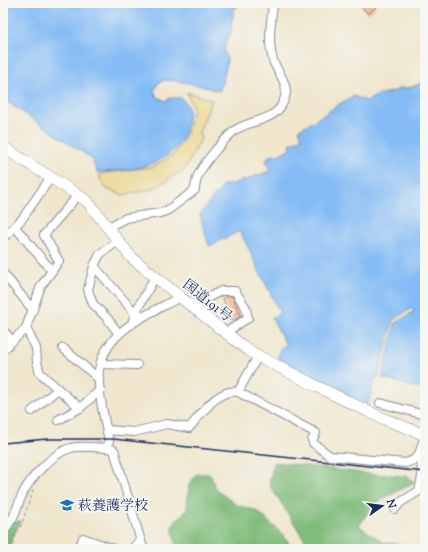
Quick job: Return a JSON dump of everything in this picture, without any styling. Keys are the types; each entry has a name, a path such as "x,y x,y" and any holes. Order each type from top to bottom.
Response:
{"highway":[{"name":"国道191号","path":"3,147 51,177 91,205 131,257 180,298 225,333 258,356 382,418 425,435"}],"street":[{"path":"108,227 126,218 160,212 176,204 195,190 197,178 216,149 227,136 236,129 266,119 277,112 286,96 286,89 271,52 270,34 273,3"},
{"path":"3,238 22,219 51,177"},
{"path":"3,350 26,328 41,286 59,261 44,235 78,195"},
{"path":"15,227 52,271"},
{"path":"118,241 100,254 94,266 88,290 93,304 107,318 119,334"},
{"path":"94,266 135,313 146,316"},
{"path":"3,273 32,310"},
{"path":"132,324 135,313 155,277"},
{"path":"191,306 221,291 235,291 246,308 248,318 225,333"},
{"path":"108,448 109,441 100,390 100,364 110,343 132,324 180,298"},
{"path":"26,328 36,348 37,362 40,373 80,408"},
{"path":"3,330 12,341"},
{"path":"63,348 100,379"},
{"path":"238,392 258,356"},
{"path":"100,364 137,365"},
{"path":"32,411 58,389"},
{"path":"58,420 80,408 100,390"},
{"path":"107,430 134,432 167,424 189,428 220,395 228,392 238,392 316,433 312,440 313,442 330,456 405,462 412,461 421,454"},
{"path":"380,403 425,415"},
{"path":"395,509 401,502 419,491 422,477 421,454 425,435"},
{"path":"3,531 17,510 23,493 35,473 60,452 73,447 108,448 114,450 142,546 132,549"},
{"path":"79,549 83,538 114,549"}],"path":[{"path":"12,549 13,540 21,526 36,485"}],"green space":[{"path":"274,462 370,474 408,476 414,482 374,504 359,526 383,542 403,545 409,549 310,549 269,484"},
{"path":"197,474 210,474 216,489 236,505 257,511 283,535 293,549 177,549 172,526 187,509 189,484"},
{"path":"20,521 12,539 10,549 3,549 3,536 13,522"}],"sand":[{"path":"187,92 212,100 199,133 201,139 185,169 153,189 122,195 107,189 102,184 99,174 152,167 173,155 182,142 188,129 193,108"}],"water":[{"path":"3,3 237,3 238,7 234,9 231,33 224,48 227,63 220,91 199,85 166,80 158,83 154,91 157,97 166,101 170,98 181,98 186,104 188,112 187,123 182,137 175,149 152,163 139,167 125,170 97,172 91,158 3,99"},
{"path":"425,77 425,390 382,378 395,324 414,311 412,308 393,320 378,378 375,378 368,405 278,358 280,349 286,345 272,318 280,313 240,231 209,246 200,215 213,197 222,188 222,185 233,184 270,171 266,160 269,159 268,157 275,154 276,156 291,148 290,144 302,138 299,129 346,100 353,96 367,101 378,95 392,92 400,88 415,86"}],"building":[{"path":"359,3 373,3 376,7 368,14"},
{"path":"228,296 232,296 241,316 233,321 223,299"}],"railway":[{"path":"3,443 47,439 113,439 425,472"}],"place":[{"name":"萩養護学校","path":"67,505"}]}
